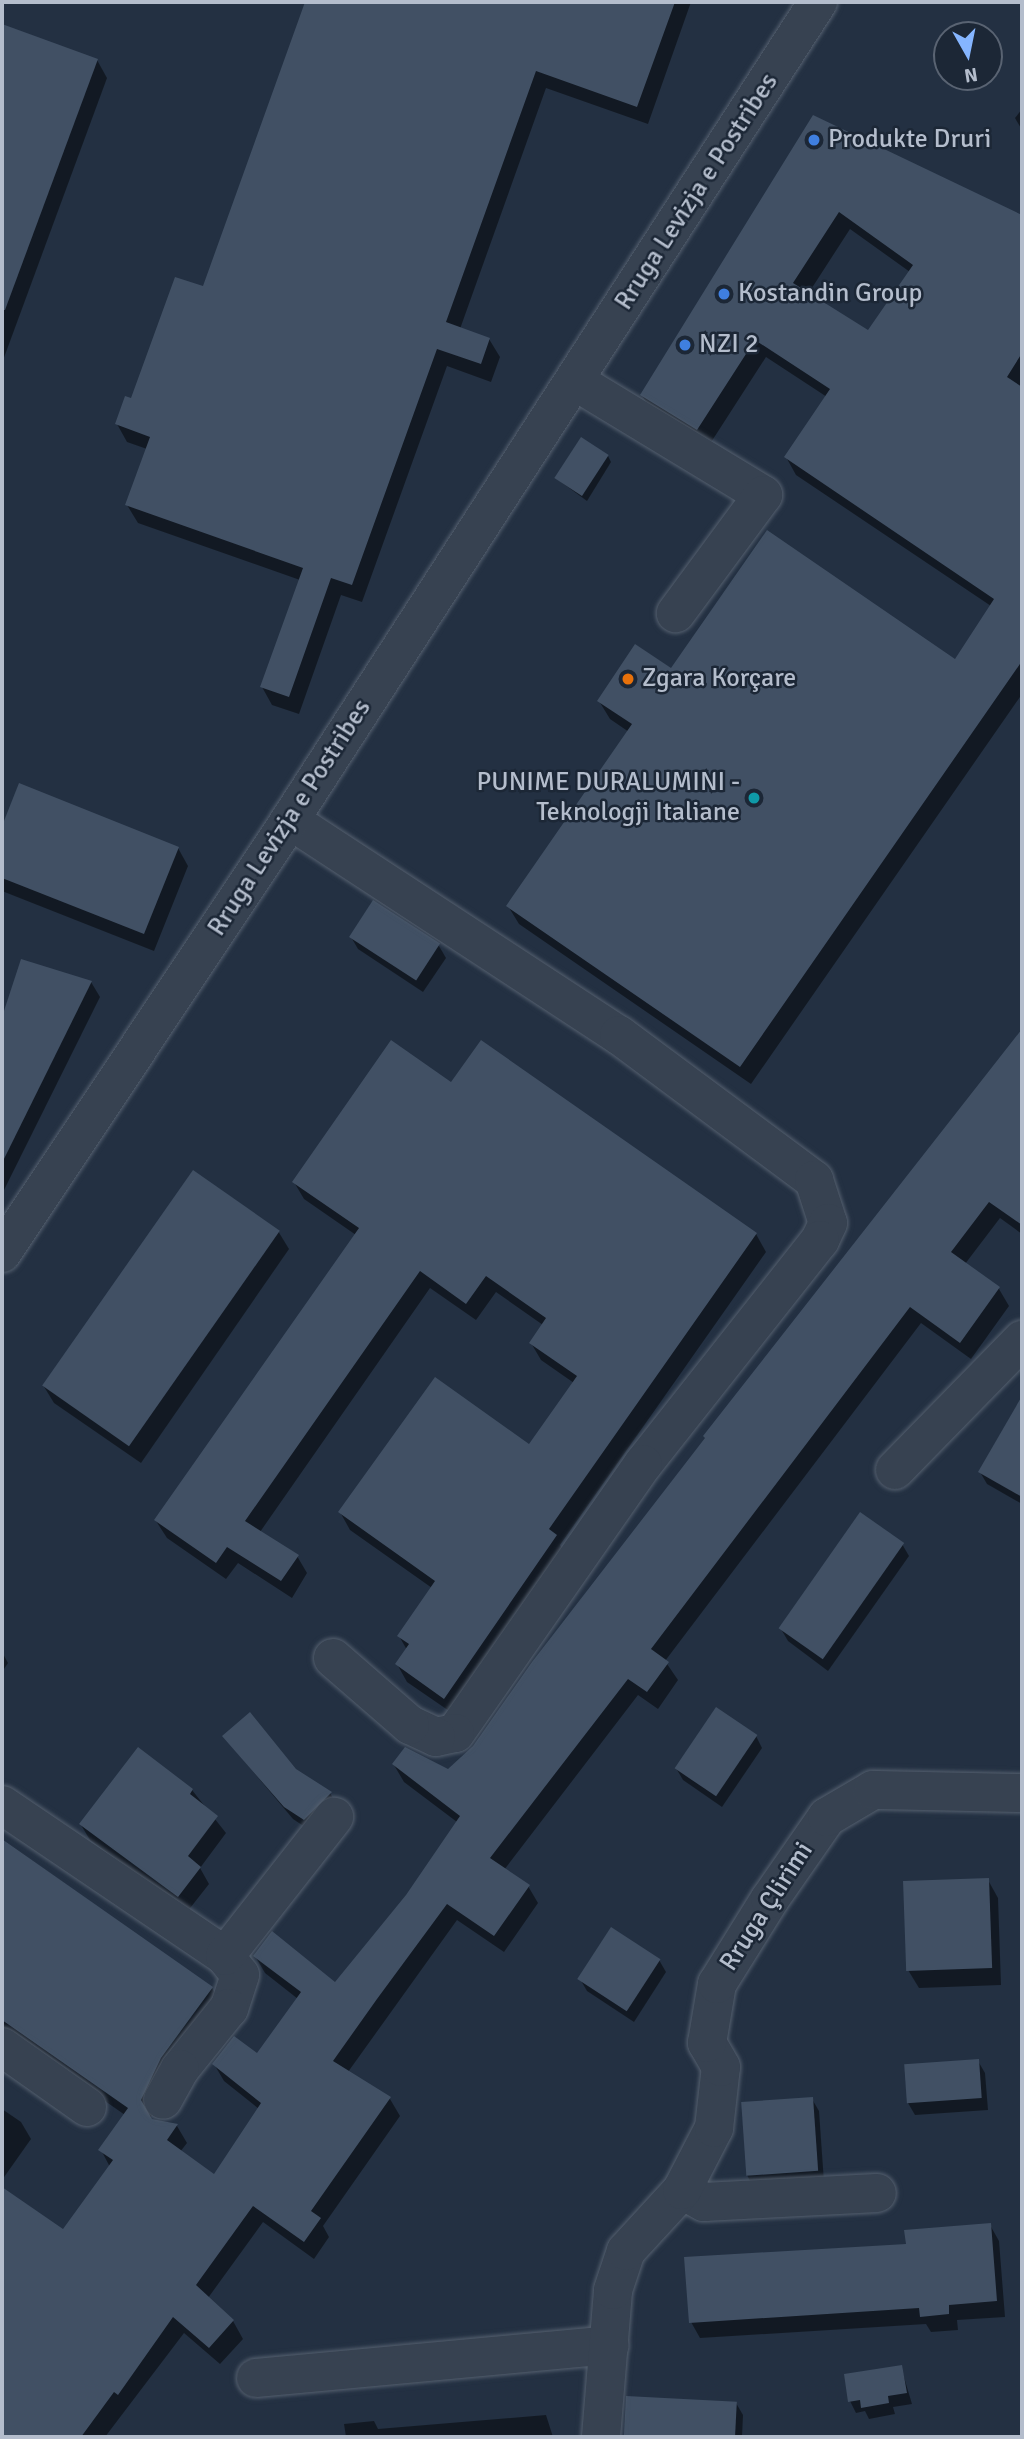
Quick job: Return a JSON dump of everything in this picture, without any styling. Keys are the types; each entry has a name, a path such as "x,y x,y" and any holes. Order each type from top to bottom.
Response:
{"street":[{"name":"Rruga Levizja e Postribes","path":"2,1253 290,820 818,2"},
{"path":"575,381 763,495 676,613"},
{"path":"290,820 619,1035 814,1180 828,1223 820,1240 643,1464 455,1733 436,1737 410,1725 333,1658"},
{"path":"895,1470 1022,1340"},
{"name":"Rruga Çlirimi","path":"601,2437 613,2290 626,2251 682,2190 714,2128 721,2091 721,2067 707,2043 717,1984 827,1817 873,1790 1022,1793"},
{"path":"2,1805 225,1956 240,1975 229,2008 180,2069 163,2100"},
{"path":"225,1956 334,1817"},
{"path":"2,2047 87,2107"},
{"path":"682,2190 704,2202 877,2193"},
{"path":"256,2378 609,2344"}],"building":[{"path":"305,2 675,2 637,107 536,71 446,322 490,338 481,364 437,349 352,585 331,578 289,697 260,687 303,568 125,505 150,437 115,424 125,396 131,398 175,277 203,286"},
{"path":"2,24 98,59 5,310 2,310"},
{"path":"813,115 1022,215 1022,353 1007,377 1022,387 1022,661 740,1067 506,906 632,724 597,701 635,644 671,668 767,530 955,659 994,599 784,457 830,389 755,340 697,430 640,395","holes":["839,212 913,265 868,330 793,283"]},
{"path":"581,437 609,455 582,496 554,478"},
{"path":"19,783 179,847 144,934 2,878 2,826"},
{"path":"373,900 440,944 416,980 349,937"},
{"path":"21,959 92,981 2,1163 2,1017"},
{"path":"1022,1029 1022,1225 989,1202 951,1252 1000,1287 960,1343 910,1307 651,1649 669,1662 647,1692 628,1679 490,1858 530,1885 494,1936 447,1904 377,1999 333,2061 391,2097 311,2211 321,2218 304,2242 253,2206 196,2285 234,2320 209,2348 173,2317 118,2395 114,2392 81,2437 2,2437 2,2187 63,2229 113,2160 98,2150 128,2108 2,2020 2,1839 213,1987 161,2058 141,2100 152,2119 178,2124 167,2140 214,2174 261,2103 212,2064 234,2036 257,2053 301,1992 253,1956 272,1931 335,1982 406,1895 460,1816 392,1764 405,1747 448,1769 473,1746 532,1662 705,1438 703,1436"},
{"path":"391,1040 451,1082 481,1040 757,1233 549,1529 557,1535 444,1699 395,1664 409,1644 397,1636 435,1581 338,1512 435,1377 529,1444 577,1376 529,1343 546,1318 486,1276 466,1304 420,1271 245,1521 299,1555 281,1581 227,1547 216,1563 154,1520 359,1228 292,1182"},
{"path":"193,1170 280,1231 129,1446 42,1385"},
{"path":"1022,1396 1022,1497 978,1472"},
{"path":"860,1512 904,1543 823,1659 779,1628"},
{"path":"716,1707 757,1735 716,1796 675,1768"},
{"path":"250,1712 296,1769 332,1792 304,1820 284,1807 222,1736"},
{"path":"138,1747 193,1789 190,1794 218,1816 188,1856 201,1867 178,1897 79,1824"},
{"path":"989,1878 992,1968 906,1971 903,1881"},
{"path":"611,1927 660,1959 627,2011 577,1979"},
{"path":"979,2059 982,2098 907,2103 904,2064"},
{"path":"813,2097 818,2171 746,2176 741,2102"},
{"path":"991,2223 997,2301 949,2305 949,2314 920,2317 919,2308 689,2323 684,2257 906,2244 904,2230"},
{"path":"902,2365 907,2393 888,2396 889,2403 861,2408 860,2400 848,2402 844,2374"},
{"path":"626,2396 737,2402 735,2437 624,2437"}],"place":[{"name":"Produkte Druri","path":"814,140"},
{"name":"Kostandin Group","path":"724,294"},
{"name":"NZI 2","path":"685,345"},
{"name":"Zgara Korçare","path":"628,679"},
{"name":"PUNIME DURALUMINI - Teknologji Italiane","path":"754,798"}]}
